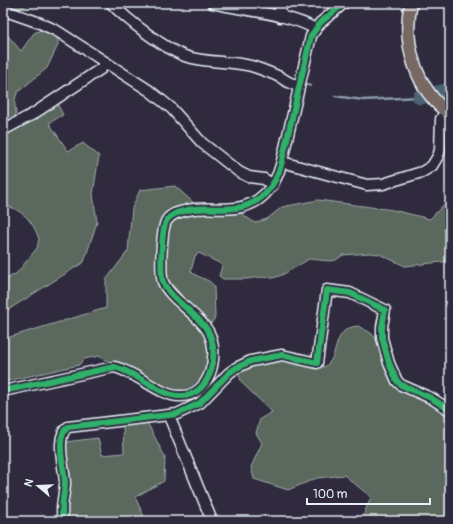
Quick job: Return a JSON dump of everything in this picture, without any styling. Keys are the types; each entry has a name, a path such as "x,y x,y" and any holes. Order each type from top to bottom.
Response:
{"main road":[{"path":"411,3 407,28 410,48 416,67 430,94 448,112"}],"street":[{"path":"111,3 128,19 177,53 198,60 253,66 299,86"},
{"path":"279,3 281,13 280,17"},
{"path":"3,392 114,367 173,395 186,396 199,389 209,376 214,361 211,337 207,330 164,284 161,272 163,232 165,223 171,216 179,212 202,208 238,208 247,205 263,196 273,185 279,174 282,162 308,44 315,29 320,23 344,3"},
{"path":"218,4 280,17 309,25 315,29"},
{"path":"3,10 53,29 157,96 177,114 202,143 239,172 249,177 264,179 273,185"},
{"path":"3,130 33,114 102,68 106,63"},
{"path":"282,162 372,186 383,184 422,172 432,166 440,150 441,119 448,112"},
{"path":"63,521 61,508 64,479 61,449 62,437 65,430 68,428 169,416 193,407 206,397 229,373 251,361 282,355 317,363 327,290 350,293 385,310 382,338 388,363 397,381 401,386 431,398 450,410"},
{"path":"186,396 193,407"},
{"path":"169,416 212,521"}],"green space":[{"path":"3,3 31,3 3,17"},
{"path":"43,29 58,37 58,45 47,68 18,92 15,98 16,114 10,122 3,126 3,30 21,51 34,33"},
{"path":"57,103 63,115 49,123 68,151 83,143 99,156 93,194 97,222 84,262 3,313 3,281 17,273 37,248 39,239 34,227 26,217 16,209 3,205 3,134"},
{"path":"175,186 195,204 173,209 161,220 157,239 158,276 161,288 166,295 191,318 202,331 208,342 208,362 206,370 199,382 188,390 173,390 160,385 125,365 103,359 99,356 84,359 79,365 3,382 3,339 106,308 106,280 128,251 132,208 140,190"},
{"path":"450,198 450,261 405,266 379,254 370,253 343,255 336,260 330,261 309,259 282,275 273,278 261,277 246,279 223,279 219,276 222,266 221,264 199,253 195,256 191,271 209,281 214,286 215,317 212,323 206,321 169,282 166,272 168,229 171,222 180,217 202,213 239,212 255,223 267,219 282,207 318,200 393,210 430,219"},
{"path":"358,326 371,333 377,340 381,347 386,364 412,393 450,414 450,521 361,521 371,497 344,475 317,478 288,490 254,479 251,467 262,443 256,433 260,419 272,412 242,383 239,375 240,370 245,367 276,359 324,367 333,357 339,337 343,332 349,328"},
{"path":"147,422 165,457 164,481 135,497 146,521 66,521 65,442 98,438 102,455 124,453 123,424"}],"water":[{"path":"450,87 450,105 431,106 427,102 424,93"}],"waterway":[{"path":"142,24 159,36"},
{"path":"286,75 296,80"},
{"path":"306,84 310,86"},
{"path":"420,97 450,90"},
{"path":"335,96 363,100 420,97"}],"cycle path":[{"path":"3,391 114,367 122,369 172,395 190,395 198,390 210,373 213,362 212,340 204,325 172,295 163,282 162,251 165,225 167,220 176,213 188,210 236,208 252,203 265,194 275,181 281,165 311,36 320,23 344,3"},
{"path":"63,521 62,506 65,478 61,445 64,432 68,427 177,414 200,403 229,373 251,361 282,355 317,363 327,290 350,293 385,310 382,338 389,363 397,381 401,385 431,398 450,410"}]}
